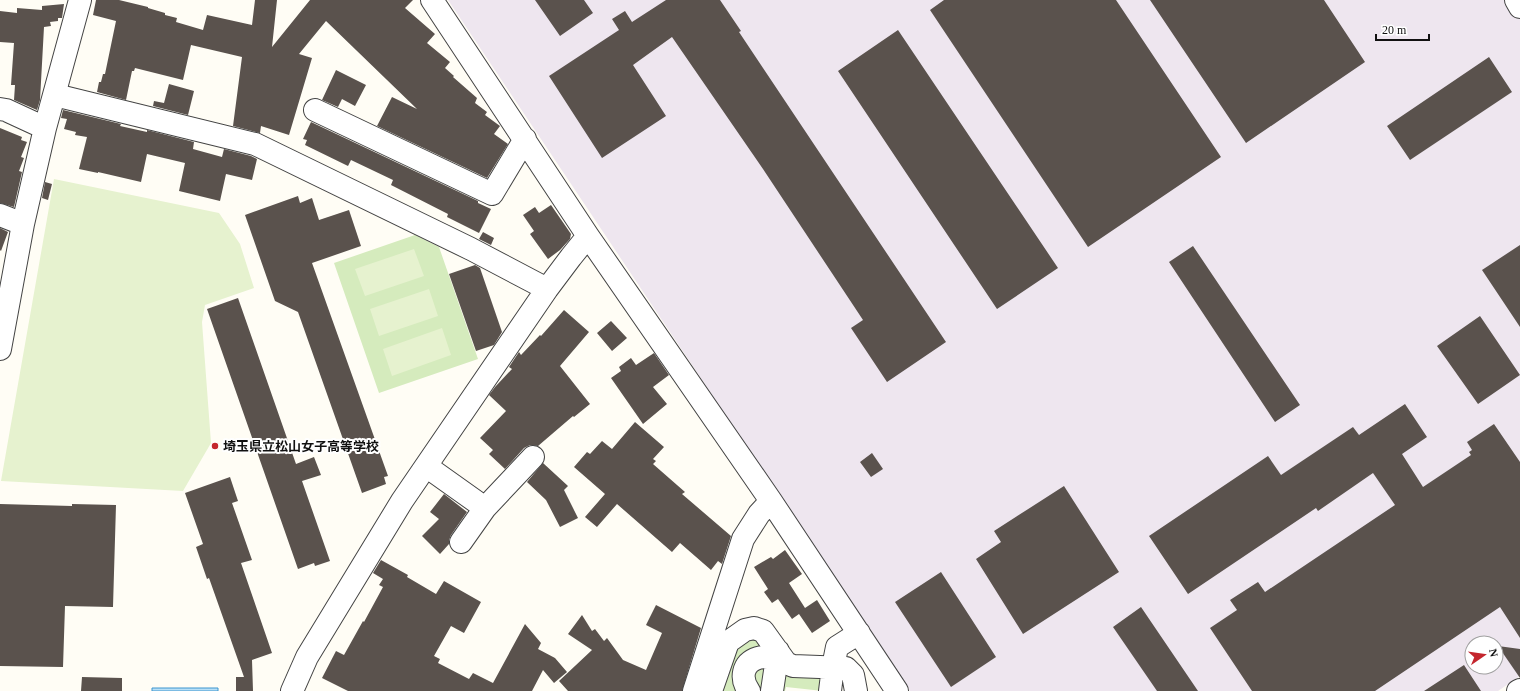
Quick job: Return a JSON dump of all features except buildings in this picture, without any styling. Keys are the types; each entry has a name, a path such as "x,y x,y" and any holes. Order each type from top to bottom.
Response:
{"street":[{"path":"0,349 7,268 23,224 45,128 80,0"},
{"path":"432,0 588,236 771,501 897,691"},
{"path":"1516,0 1520,7"},
{"path":"55,95 255,144 471,249 547,289"},
{"path":"0,109 6,110 45,128"},
{"path":"315,110 492,194 524,139"},
{"path":"0,215 23,224"},
{"path":"292,691 307,657 402,501 547,289 588,236"},
{"path":"461,542 486,508 533,457"},
{"path":"426,466 486,508"},
{"path":"694,691 743,539 759,514 771,501"},
{"path":"711,691 728,642 745,630 754,628 763,631 777,655 786,663 794,666 846,668 853,675 856,691"},
{"path":"830,691 837,646 858,633"},
{"path":"749,691 744,684 743,674 748,664 757,658 777,655"},
{"path":"772,691 777,655"}],"shaded area":[{"path":"448,0 1507,0 1520,19 1520,676 1498,691 910,691"}],"green space":[{"path":"54,179 219,213 240,244 254,288 205,305 202,322 211,443 183,491 1,481"},
{"path":"415,235 439,247 478,359 379,393 334,263"},
{"path":"414,249 424,276 365,296 355,269"},
{"path":"429,289 438,316 379,336 370,309"},
{"path":"442,328 451,355 392,376 383,349"},
{"path":"753,636 767,649 743,691 722,691 739,645"},
{"path":"767,661 763,691 758,691 750,669"},
{"path":"785,670 825,674 823,691 786,687 785,691 782,691"}],"water":[{"path":"152,688 218,688 218,691 152,691"}],"place":[{"name":"埼玉県立松山女子高等学校","path":"215,446"}]}
